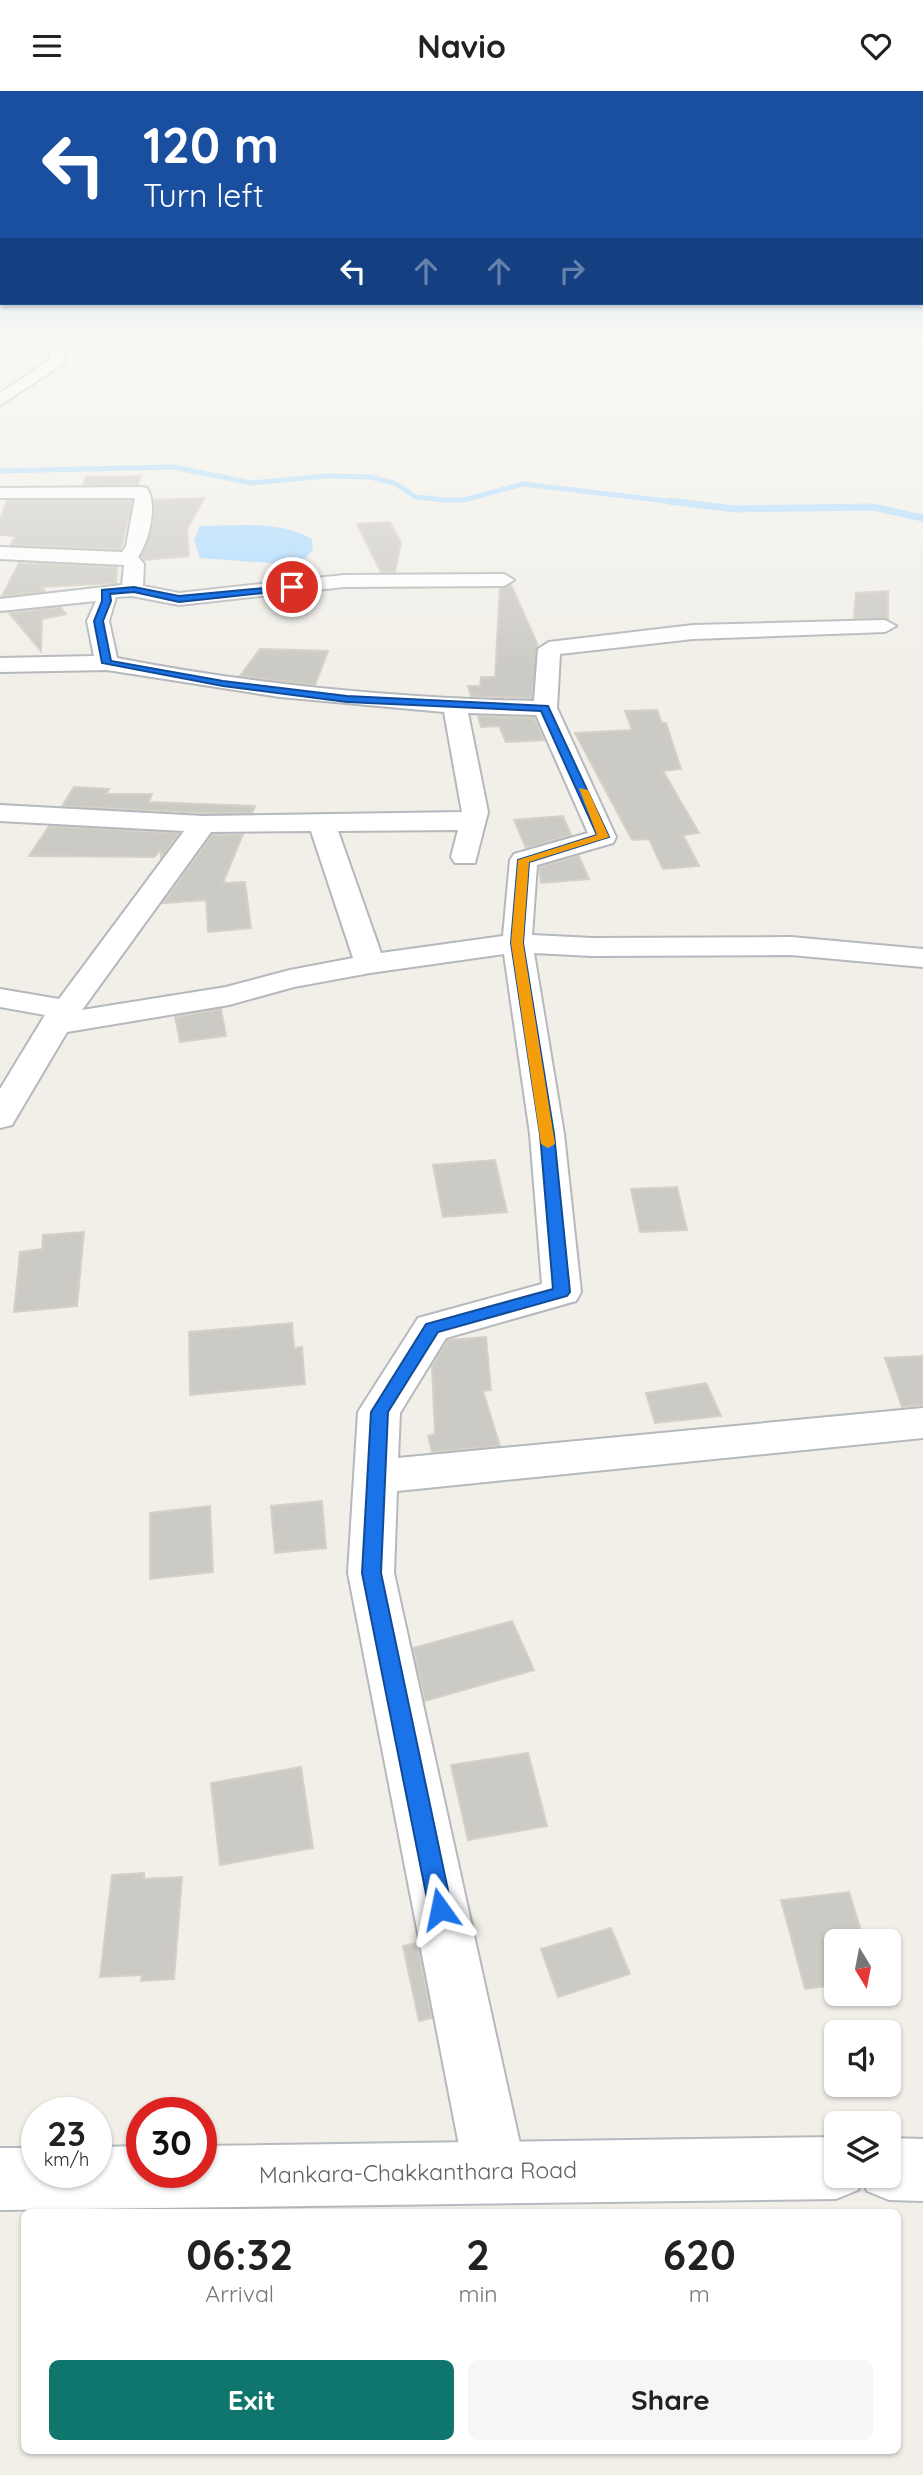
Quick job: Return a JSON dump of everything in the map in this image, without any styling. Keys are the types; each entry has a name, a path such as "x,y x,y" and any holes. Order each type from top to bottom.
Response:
{"street":[{"path":"0,493 141,492 144,498 136,546 128,558"},
{"path":"0,553 128,558 134,564 132,590"},
{"path":"0,605 132,590 179,599 344,581 504,580"},
{"path":"105,592 106,601 98,621 107,663"},
{"path":"495,2171 371,1573 379,1412 432,1328 562,1292 547,1134 517,943 524,860 603,837 545,708 549,649 693,632 885,626"},
{"path":"0,665 107,663 258,688 455,706 545,708"},
{"path":"455,706 475,812 465,857"},
{"path":"0,813 203,824 472,822"},
{"path":"322,823 370,964"},
{"path":"56,1024 203,824"},
{"path":"56,1024 229,996 290,979 370,964 517,943 592,947 791,946 923,958"},
{"path":"0,998 64,1009 0,1118"},
{"path":"376,1478 923,1423"},
{"name":"Mankara-Chakkanthara Road","path":"0,2179 824,2168"},
{"path":"901,2169 923,2170"}],"water":[{"path":"258,525 286,529 312,539 313,550 299,565 200,558 194,540 200,526"}],"building":[{"path":"141,476 138,484 83,485 86,477"},
{"path":"204,498 187,529 189,556 144,560 141,557 153,523 154,500"},
{"path":"7,501 132,501 121,549 11,545 15,536 0,535 0,519"},
{"path":"390,522 401,543 395,572 381,572 357,524"},
{"path":"19,563 117,567 116,583 41,587 45,591 2,596"},
{"path":"511,585 538,646 532,698 471,696 468,686 480,686 481,677 495,677 500,589"},
{"path":"888,591 888,619 854,618 856,593"},
{"path":"60,607 66,614 42,619 41,651 9,613"},
{"path":"260,649 328,651 315,685 240,676"},
{"path":"657,710 662,723 666,723 681,769 663,771 699,833 683,835 699,866 663,869 649,839 632,840 575,733 632,730 625,711"},
{"path":"478,716 534,718 544,740 506,742 499,726 481,727"},
{"path":"74,787 109,789 106,794 152,794 149,802 255,806 252,813 203,813 62,806"},
{"path":"563,816 571,835 526,848 514,820"},
{"path":"49,826 179,833 161,858 161,850 154,857 29,856"},
{"path":"243,834 223,883 245,882 251,928 208,932 206,900 163,903 212,835"},
{"path":"579,856 589,879 541,883 539,867"},
{"path":"221,1009 226,1036 180,1042 175,1017"},
{"path":"495,1160 507,1212 443,1217 433,1165"},
{"path":"677,1187 687,1230 640,1232 631,1189"},
{"path":"84,1232 77,1306 14,1312 20,1252 42,1249 43,1235"},
{"path":"292,1323 294,1348 302,1347 305,1384 190,1395 189,1332"},
{"path":"486,1337 491,1390 483,1391 500,1446 432,1452 428,1436 435,1434 432,1366 448,1340"},
{"path":"923,1356 923,1405 902,1407 885,1358"},
{"path":"706,1383 721,1416 655,1423 646,1393"},
{"path":"322,1501 326,1548 275,1553 271,1506"},
{"path":"210,1506 213,1572 150,1579 150,1513"},
{"path":"512,1621 534,1670 425,1701 413,1648"},
{"path":"528,1753 547,1826 468,1840 451,1765"},
{"path":"301,1767 313,1848 220,1865 211,1783"},
{"path":"144,1873 144,1879 182,1877 174,1979 141,1981 142,1975 100,1977 112,1875"},
{"path":"849,1892 860,1929 824,1929 824,1987 805,1989 781,1900"},
{"path":"611,1928 630,1974 558,1997 541,1949"},
{"path":"417,1943 432,2018 419,2021 403,1946"}],"waterway":[{"path":"0,471 173,467 252,483 327,476 370,477 394,483 416,497 445,500 464,500 523,484 684,503"},
{"path":"669,501 734,509 873,507 923,518"}],"slow traffic":[{"path":"548,1144 517,943 524,860 603,837 582,790"}],"route":[{"path":"292,587 179,599 134,590 105,592 106,601 98,621 107,663 223,684 347,699 545,708 603,837 524,860 517,943 547,1134 562,1292 432,1328 379,1412 371,1573 440,1909"}]}
